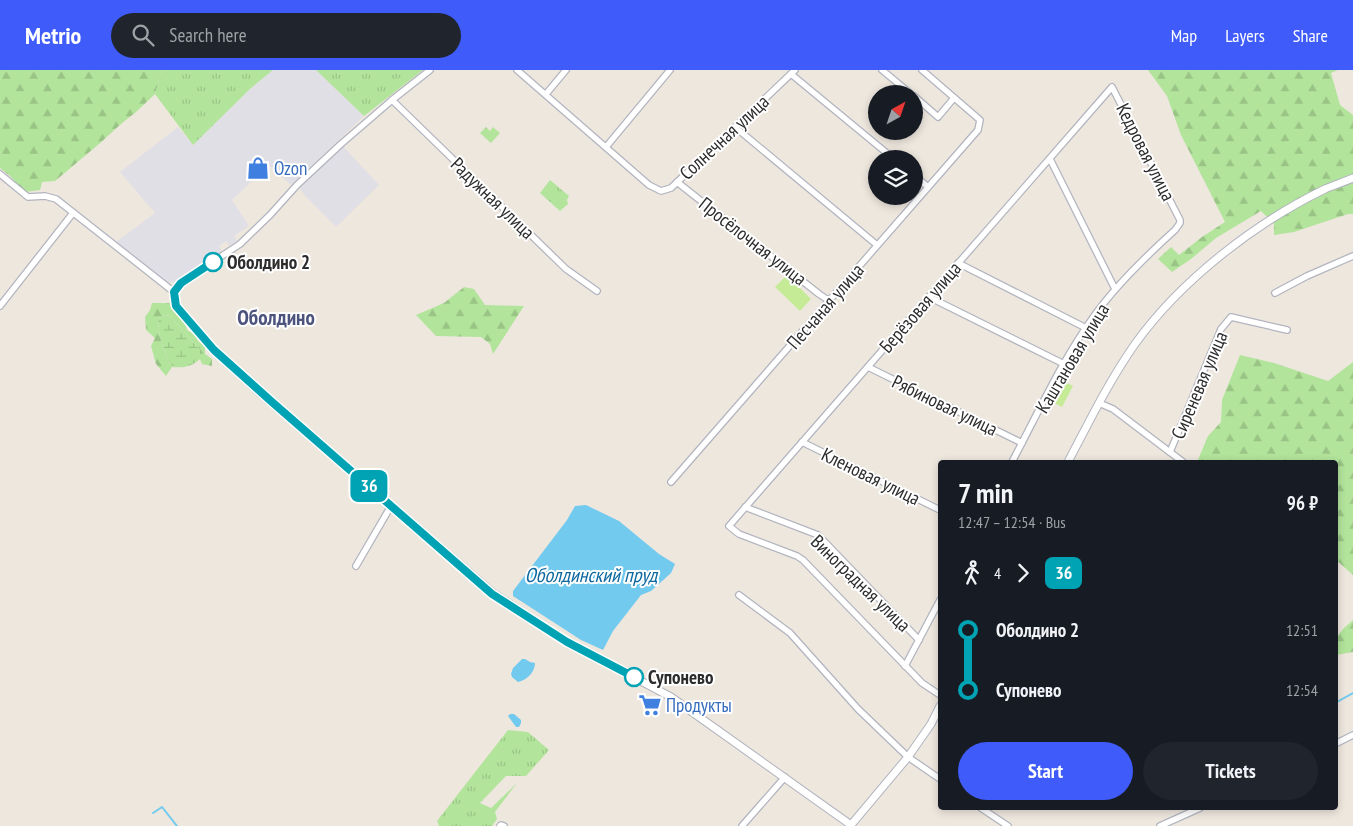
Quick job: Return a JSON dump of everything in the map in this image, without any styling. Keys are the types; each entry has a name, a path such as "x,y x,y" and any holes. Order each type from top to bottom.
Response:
{"street":[{"path":"174,292 181,283 240,244 270,216 297,185 341,144 430,70"},
{"path":"518,70 606,147 670,70"},
{"path":"546,94 566,70"},
{"path":"882,70 900,85"},
{"path":"922,70 954,98 938,117 923,104"},
{"path":"793,72 884,150"},
{"name":"Солнечная улица","path":"606,147 649,185 661,192 671,188 793,72"},
{"name":"Берёзовая улица","path":"905,666 804,560 739,534 729,526 1112,87"},
{"name":"Кедровая улица","path":"1112,87 1179,218"},
{"name":"Песчаная улица","path":"671,482 978,130 980,120 954,98"},
{"name":"Радужная улица","path":"392,100 566,269 597,291"},
{"path":"735,127 877,245"},
{"path":"1050,159 1115,289"},
{"path":"0,174 28,197 51,197 56,199 174,292 176,306 214,350 492,594 567,642 671,697 852,825 908,757 931,724 938,710"},
{"path":"1069,460 1099,403 1136,343 1170,302 1205,270 1277,215 1326,189 1353,178"},
{"name":"Просёлочная улица","path":"678,182 828,300"},
{"path":"923,182 928,186"},
{"path":"0,306 73,212"},
{"name":"Каштановая улица","path":"1013,460 1064,364 1086,328 1115,289 1179,226 1179,218"},
{"path":"1275,293 1307,276 1353,256"},
{"path":"958,263 1086,328"},
{"path":"928,297 1064,364"},
{"name":"Сиреневая улица","path":"1170,452 1220,329 1231,317 1287,330"},
{"name":"Рябиновая улица","path":"868,367 1022,443"},
{"path":"1099,403 1113,410 1180,460"},
{"name":"Кленовая улица","path":"802,442 938,509"},
{"path":"356,566 391,506"},
{"name":"Виноградная улица","path":"746,507 818,535 919,640"},
{"path":"739,595 790,633 858,709 908,757 938,778"},
{"path":"938,604 905,666 923,684 938,694"},
{"path":"1338,742 1353,735"},
{"path":"742,826 785,777"},
{"path":"984,810 1008,826"},
{"path":"1160,826 1196,810"},
{"path":"500,826 504,826"}],"shaded area":[{"path":"273,70 316,70 364,116 291,185 269,165 232,200 249,226 234,236 237,241 229,246 226,241 219,246 222,251 177,283 165,282 116,242 155,213 120,172 178,127 193,145 251,88"},
{"path":"341,144 379,185 336,227 306,197 297,185"}],"green space":[{"path":"0,70 160,70 161,73 155,94 136,112 55,181 42,182 40,190 25,192 0,168"},
{"path":"160,70 273,70 251,88 193,145 155,94 161,73"},
{"path":"316,70 423,70 364,116"},
{"path":"410,70 416,70 396,87 389,85"},
{"path":"1148,70 1338,70 1331,73 1340,105 1353,115 1353,214 1294,232 1274,235 1274,224 1261,211 1216,238 1172,272 1158,259 1171,247 1179,255 1225,222 1181,135 1167,96"},
{"path":"486,127 490,131 493,127 500,133 491,143 480,133"},
{"path":"550,180 569,196 568,204 560,211 540,193"},
{"path":"787,275 811,299 800,311 775,287"},
{"path":"464,287 474,289 485,305 524,306 493,354 490,344 481,337 436,336 416,315 444,303"},
{"path":"152,303 169,303 176,314 183,317 187,330 195,335 198,341 205,346 205,354 212,359 212,366 202,364 200,350 169,315 158,318 162,344 172,367 166,376 156,364 151,346 155,338 146,330 145,317"},
{"path":"169,315 200,350 200,359 197,362 184,367 172,367 162,344 158,325 158,318"},
{"path":"1240,355 1274,363 1328,381 1353,362 1353,575 1338,562 1338,460 1198,460 1208,436 1221,422 1222,400"},
{"path":"1061,380 1073,386 1062,407 1050,401"},
{"path":"1353,620 1353,652 1338,655 1338,635"},
{"path":"508,730 528,732 549,750 526,776 506,776 480,803 491,808 517,783 495,812 497,819 492,826 438,826 437,821"}],"water":[{"name":"Оболдинский пруд","path":"586,505 619,521 659,554 675,564 671,573 651,591 641,595 613,631 603,650 581,640 513,596 513,591 567,520 575,506"},
{"path":"522,659 535,663 535,666 530,675 518,682 511,674 513,668"},
{"path":"514,714 521,720 519,727 516,727 508,716"}],"waterway":[{"path":"1338,701 1353,693"},
{"path":"153,813 162,807 177,826"}],"bus line":[{"name":"36","path":"213,262 181,283 174,292 176,306 214,350 492,594 567,642 634,677"}],"place":[{"name":"Ozon","path":"258,168"},
{"name":"Оболдино 2","path":"213,262"},
{"name":"Супонево","path":"634,677"},
{"name":"Продукты","path":"650,705"}],"district":[{"name":"Оболдино","path":"276,318"}]}
